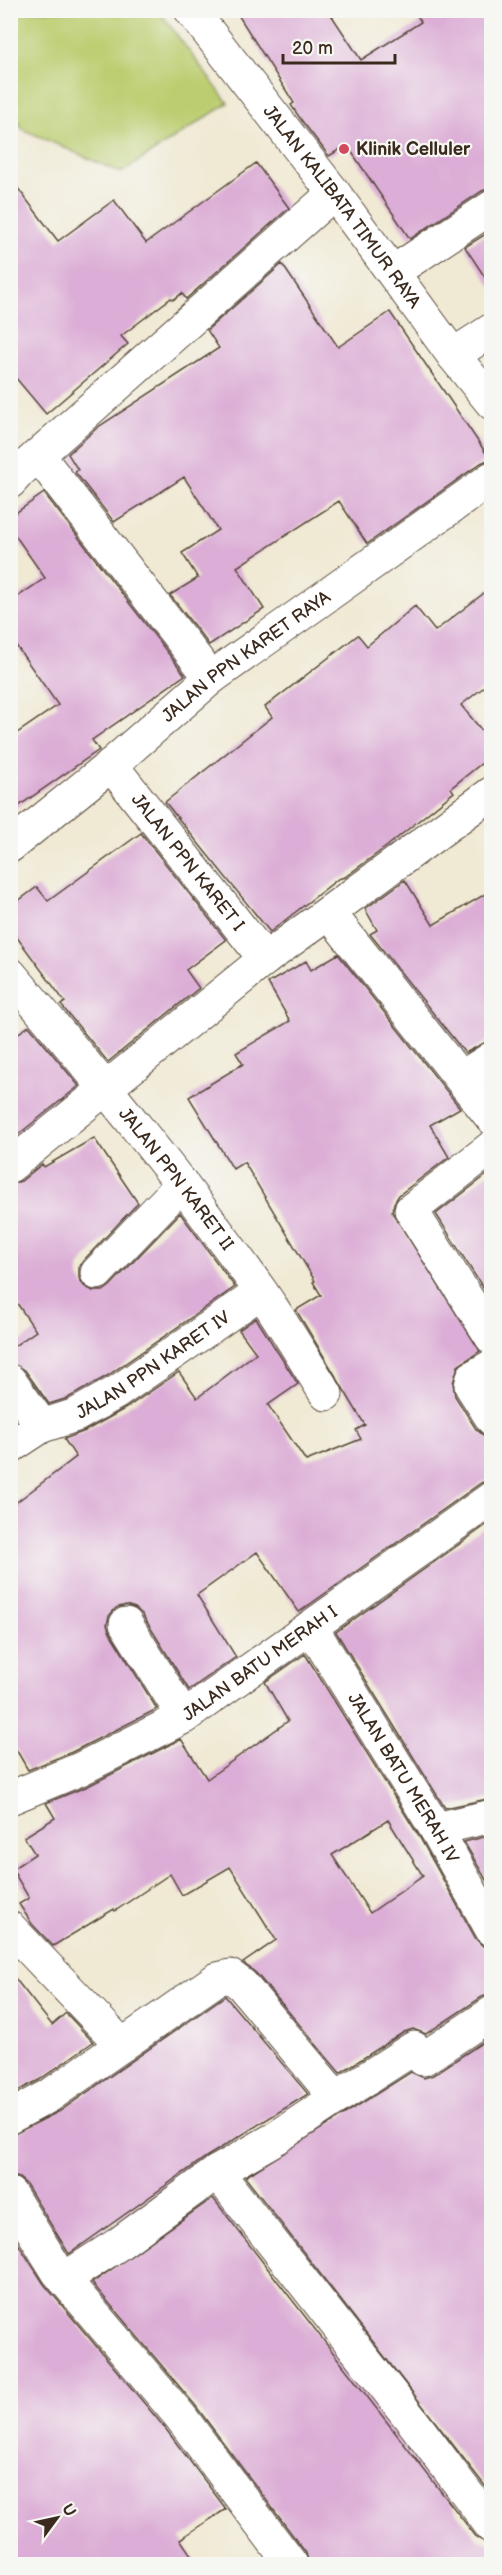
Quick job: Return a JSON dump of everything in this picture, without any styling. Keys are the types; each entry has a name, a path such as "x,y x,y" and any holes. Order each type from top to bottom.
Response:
{"street":[{"name":"JALAN KALIBATA TIMUR RAYA","path":"191,10 334,193 453,355 492,403"},
{"path":"211,678 20,465 334,193"},
{"path":"393,272 492,207"},
{"path":"453,355 492,330"},
{"name":"JALAN PPN KARET RAYA","path":"10,846 111,765 211,678 492,478"},
{"name":"JALAN PPN KARET I","path":"111,765 265,959"},
{"path":"10,1166 265,959 330,914 434,834 492,793"},
{"path":"330,914 492,1118"},
{"name":"JALAN PPN KARET II","path":"10,974 106,1087 182,1184 261,1292 326,1394"},
{"path":"461,1078 492,1058"},
{"path":"492,1147 411,1210 492,1338"},
{"path":"97,1273 182,1184"},
{"name":"JALAN PPN KARET IV","path":"10,1447 42,1426 76,1415 117,1392 261,1292"},
{"path":"492,1366 473,1377 471,1386 492,1419"},
{"path":"10,1381 42,1426"},
{"name":"JALAN BATU MERAH I","path":"10,1798 80,1769 184,1718 492,1498"},
{"path":"126,1624 184,1718"},
{"name":"JALAN BATU MERAH IV","path":"311,1627 436,1829 492,1930"},
{"path":"436,1829 492,1816"},
{"path":"10,1928 122,2045"},
{"path":"10,2117 49,2096 218,1979 230,1976 242,1985 336,2098"},
{"path":"64,2279 117,2245 217,2172 276,2138 414,2048 423,2059 492,2013"},
{"path":"217,2172 417,2427 492,2527"},
{"path":"10,2194 64,2279 180,2416 291,2565"}],"green space":[{"path":"10,11 159,11 228,103 121,173 22,129 11,107"}],"building":[{"path":"235,10 328,10 361,60 421,22 414,10 492,10 492,188 482,191 410,239 347,145 329,156 302,121 291,105 294,103"},
{"path":"256,163 289,208 186,299 182,293 173,300 171,298 121,336 128,344 46,414 10,371 10,178 58,241 114,200 146,243"},
{"path":"492,230 492,288 465,247"},
{"path":"282,264 338,347 390,312 490,459 481,463 367,544 339,501 237,567 264,609 209,645 170,595 198,578 182,553 218,530 184,477 114,522 75,472 78,470 68,454 98,427 219,348 207,330"},
{"path":"44,493 185,675 92,740 99,750 10,812 10,738 58,705 10,637 10,602 45,578 10,528 10,517"},
{"path":"492,587 492,681 461,705 492,743 492,755 451,788 454,792 386,847 345,877 338,879 270,932 165,802 272,717 265,707 358,635 367,646 415,606 435,631"},
{"path":"141,833 226,940 186,970 199,988 108,1062 61,1005 65,1002 10,928 10,907 37,887 48,901"},
{"path":"405,880 433,925 492,890 492,1039 465,1053 370,934 377,930 365,909"},
{"path":"338,954 460,1108 430,1125 449,1157 399,1195 392,1212 480,1351 458,1366 453,1383 455,1396 476,1429 492,1438 492,1479 481,1483 299,1612 257,1552 197,1595 236,1657 189,1690 142,1614 126,1605 116,1608 109,1616 107,1625 110,1633 157,1709 72,1752 28,1770 10,1739 10,1507 76,1457 64,1439 85,1431 126,1408 179,1372 197,1398 256,1353 239,1330 256,1318 298,1384 268,1405 306,1461 361,1439 356,1430 365,1425 296,1310 321,1295 313,1282 315,1281 244,1162 233,1169 189,1097 243,1064 236,1053 290,1021 268,983 306,961 311,970"},
{"path":"29,1026 79,1086 10,1141 10,1039"},
{"path":"94,1138 138,1203 83,1261 79,1268 79,1278 84,1286 93,1291 103,1291 110,1286 180,1213 235,1287 107,1376 68,1398 49,1404 25,1370 10,1363 10,1349 36,1331 10,1293 10,1184 21,1181 42,1164 44,1167"},
{"path":"492,1171 492,1302 436,1214"},
{"path":"492,1521 492,1798 445,1808 336,1632"},
{"path":"305,1654 420,1838 476,1939 483,1946 492,1949 492,1994 482,1997 426,2034 413,2029 404,2032 340,2073 256,1973 243,1963 276,1940 230,1867 182,1895 170,1874 115,1911 114,1909 53,1946 32,1924 19,1904 29,1898 12,1869 35,1854 24,1837 55,1818 46,1803 88,1786 181,1739 207,1779 288,1721 265,1682","holes":["388,1820 423,1876 370,1913 332,1855"]},
{"path":"492,1835 492,1890 464,1842"},
{"path":"10,1972 52,2025 66,2013 93,2042 39,2080 10,2095"},
{"path":"225,1996 308,2094 206,2157 69,2254 26,2184 10,2175 10,2136 60,2111"},
{"path":"492,2036 492,2495 245,2177 411,2072 424,2078 433,2075"},
{"path":"213,2198 477,2538 492,2545 492,2565 309,2565 306,2553 195,2405 92,2283"},
{"path":"10,2231 44,2284 165,2428 226,2509 180,2539 198,2565 10,2565"}],"place":[{"name":"Klinik Celluler","path":"344,149"}]}
